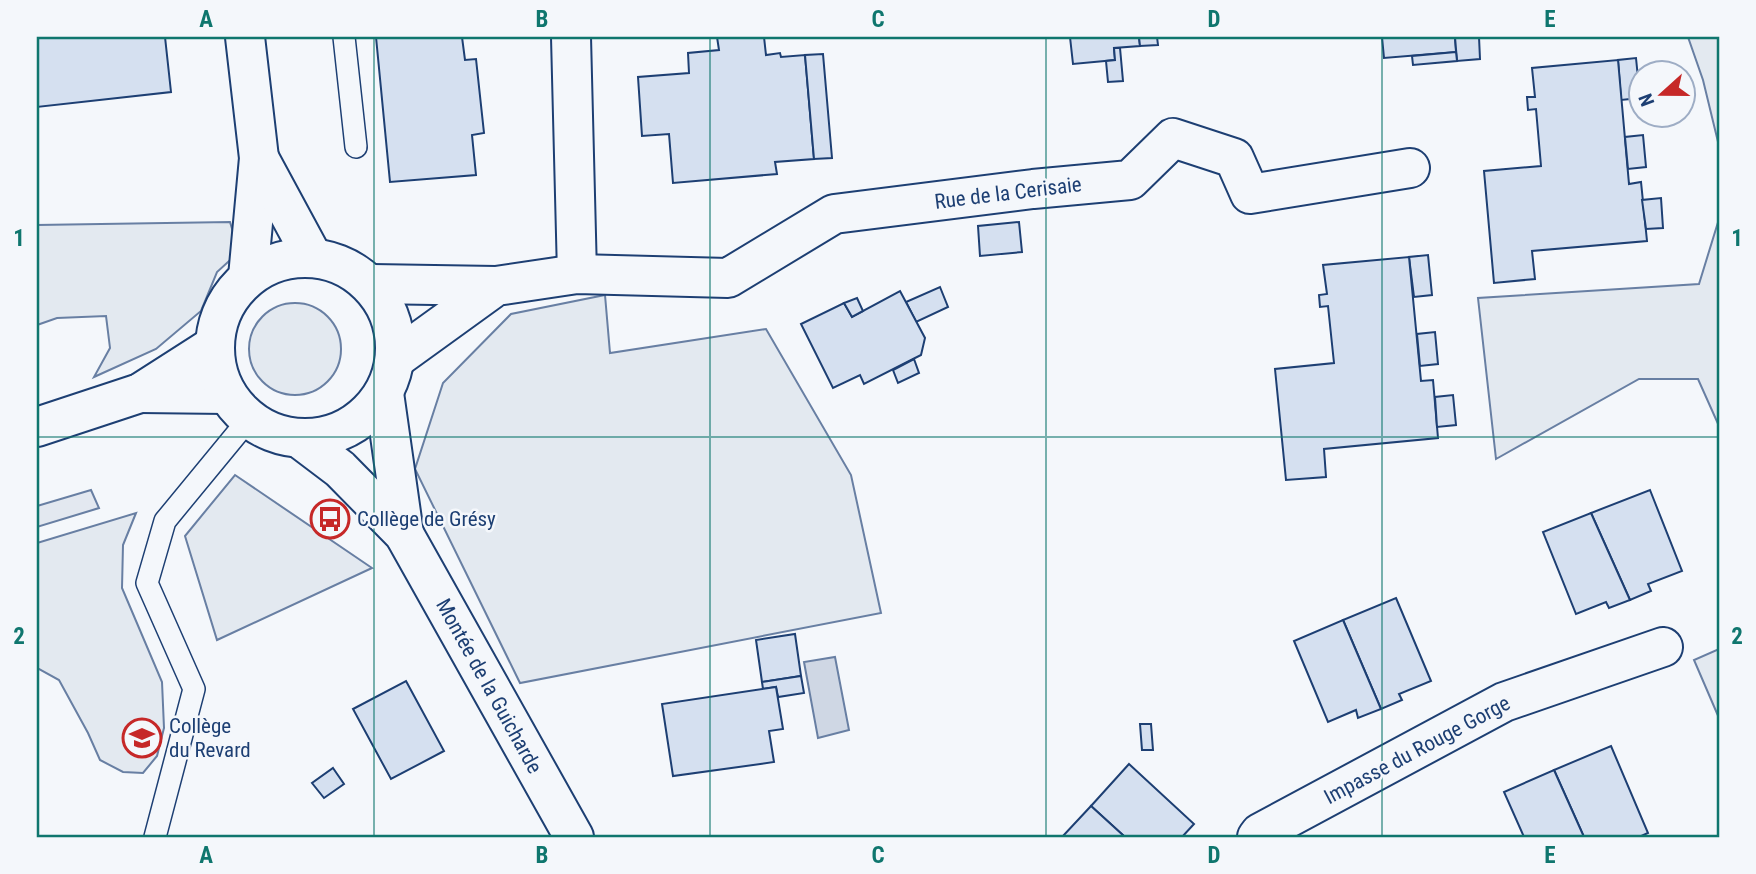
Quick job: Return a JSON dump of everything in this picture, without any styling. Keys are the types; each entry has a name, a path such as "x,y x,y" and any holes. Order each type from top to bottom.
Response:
{"street":[{"path":"245,37 259,158 248,278"},
{"path":"571,37 577,274"},
{"name":"Rue de la Cerisaie","path":"389,376 496,286 577,274 728,278 834,214 1130,180 1173,138 1234,158 1250,194 1410,168"},
{"path":"259,158 313,258"},
{"path":"372,284 388,315 394,338 389,376 368,413 348,428 325,436 299,438 272,432 238,406 218,371 215,345 219,320 230,297 248,278 268,266 290,259 313,258 338,264 372,284 496,286"},
{"path":"37,427 140,393 215,345"},
{"name":"Montée de la Guicharde","path":"389,376 404,534"},
{"path":"140,393 238,406"},
{"name":"Montée de la Guicharde","path":"299,438 340,469 404,534 573,837"},
{"name":"Impasse du Rouge Gorge","path":"1256,837 1504,702 1663,647"}],"lane":[{"path":"344,37 356,147"},
{"path":"155,837 194,689 146,583 165,521 238,406"}],"shaded area":[{"path":"1688,37 1719,37 1719,146 1703,80"},
{"path":"1719,219 1719,426 1698,379 1639,379 1496,459 1478,298 1699,284"},
{"path":"230,222 239,252 217,272 201,311 156,349 94,377 110,348 106,316 57,318 37,325 37,225"},
{"path":"605,295 610,353 766,329 851,475 881,613 520,683 415,469 443,383 511,314"},
{"path":"295,303 321,311 333,323 341,349 333,375 321,387 295,395 269,387 257,375 249,349 257,323 269,311"},
{"path":"235,475 372,568 217,640 185,536"},
{"path":"91,490 99,508 37,527 37,506"},
{"path":"136,513 123,545 122,588 162,682 164,728 157,756 143,773 123,772 100,760 59,680 37,668 37,543"},
{"path":"1719,649 1719,718 1694,660"},
{"path":"835,657 849,730 818,738 804,662"}],"building":[{"path":"37,37 165,37 171,92 37,107"},
{"path":"376,37 462,37 465,60 476,59 484,133 472,135 476,175 390,182"},
{"path":"717,37 764,37 766,55 805,55 814,159 775,162 777,174 673,183 669,134 642,136 638,77 689,73 688,53 719,50"},
{"path":"1070,37 1139,37 1140,46 1114,48 1115,60 1073,64"},
{"path":"1139,37 1157,37 1158,45 1140,46"},
{"path":"1382,37 1455,37 1456,52 1384,58"},
{"path":"1455,37 1479,37 1480,59 1457,61"},
{"path":"1114,48 1120,48 1123,81 1108,82 1106,61 1115,60"},
{"path":"1456,52 1457,61 1413,65 1412,56"},
{"path":"823,54 832,158 814,159 805,55"},
{"path":"1636,58 1626,60 1626,99 1621,100 1618,60"},
{"path":"1618,60 1629,184 1641,182 1647,241 1532,251 1535,279 1494,283 1484,171 1541,166 1536,109 1528,110 1527,97 1535,97 1532,68"},
{"path":"1643,135 1646,167 1628,169 1625,137"},
{"path":"1661,198 1663,228 1646,229 1642,200"},
{"path":"1019,222 1022,252 980,256 978,226"},
{"path":"1428,255 1432,295 1414,297 1409,257"},
{"path":"1409,257 1421,381 1433,380 1438,438 1324,449 1326,477 1286,480 1275,369 1334,363 1328,306 1320,307 1319,295 1327,294 1323,265"},
{"path":"940,287 948,307 916,322 906,302"},
{"path":"900,291 925,338 921,355 864,384 860,375 833,388 801,324 844,303 852,317"},
{"path":"857,298 863,311 852,317 844,303"},
{"path":"1435,332 1438,364 1420,366 1417,334"},
{"path":"914,359 919,373 898,383 893,370"},
{"path":"1453,395 1456,425 1437,427 1435,397"},
{"path":"1650,490 1682,571 1648,584 1651,591 1630,600 1591,513"},
{"path":"1591,513 1630,600 1609,608 1606,602 1576,614 1543,532"},
{"path":"1396,598 1431,681 1399,694 1402,700 1381,709 1343,620"},
{"path":"1343,620 1381,709 1358,718 1356,710 1328,722 1294,641"},
{"path":"795,634 801,676 762,682 756,640"},
{"path":"801,676 804,693 778,697 776,687 763,689 762,682"},
{"path":"406,681 444,751 391,779 353,709"},
{"path":"776,687 783,729 769,731 774,762 673,776 662,704"},
{"path":"1140,724 1151,724 1153,750 1142,750"},
{"path":"1611,746 1648,833 1639,837 1584,837 1554,770"},
{"path":"1129,764 1194,824 1182,837 1125,837 1091,806"},
{"path":"333,768 344,784 324,798 312,783"},
{"path":"1554,770 1584,837 1524,837 1504,792"},
{"path":"1091,806 1125,837 1062,837"}],"place":[{"name":"Collège de Grésy","path":"330,519"},
{"name":"Collège du Revard","path":"142,738"}]}
